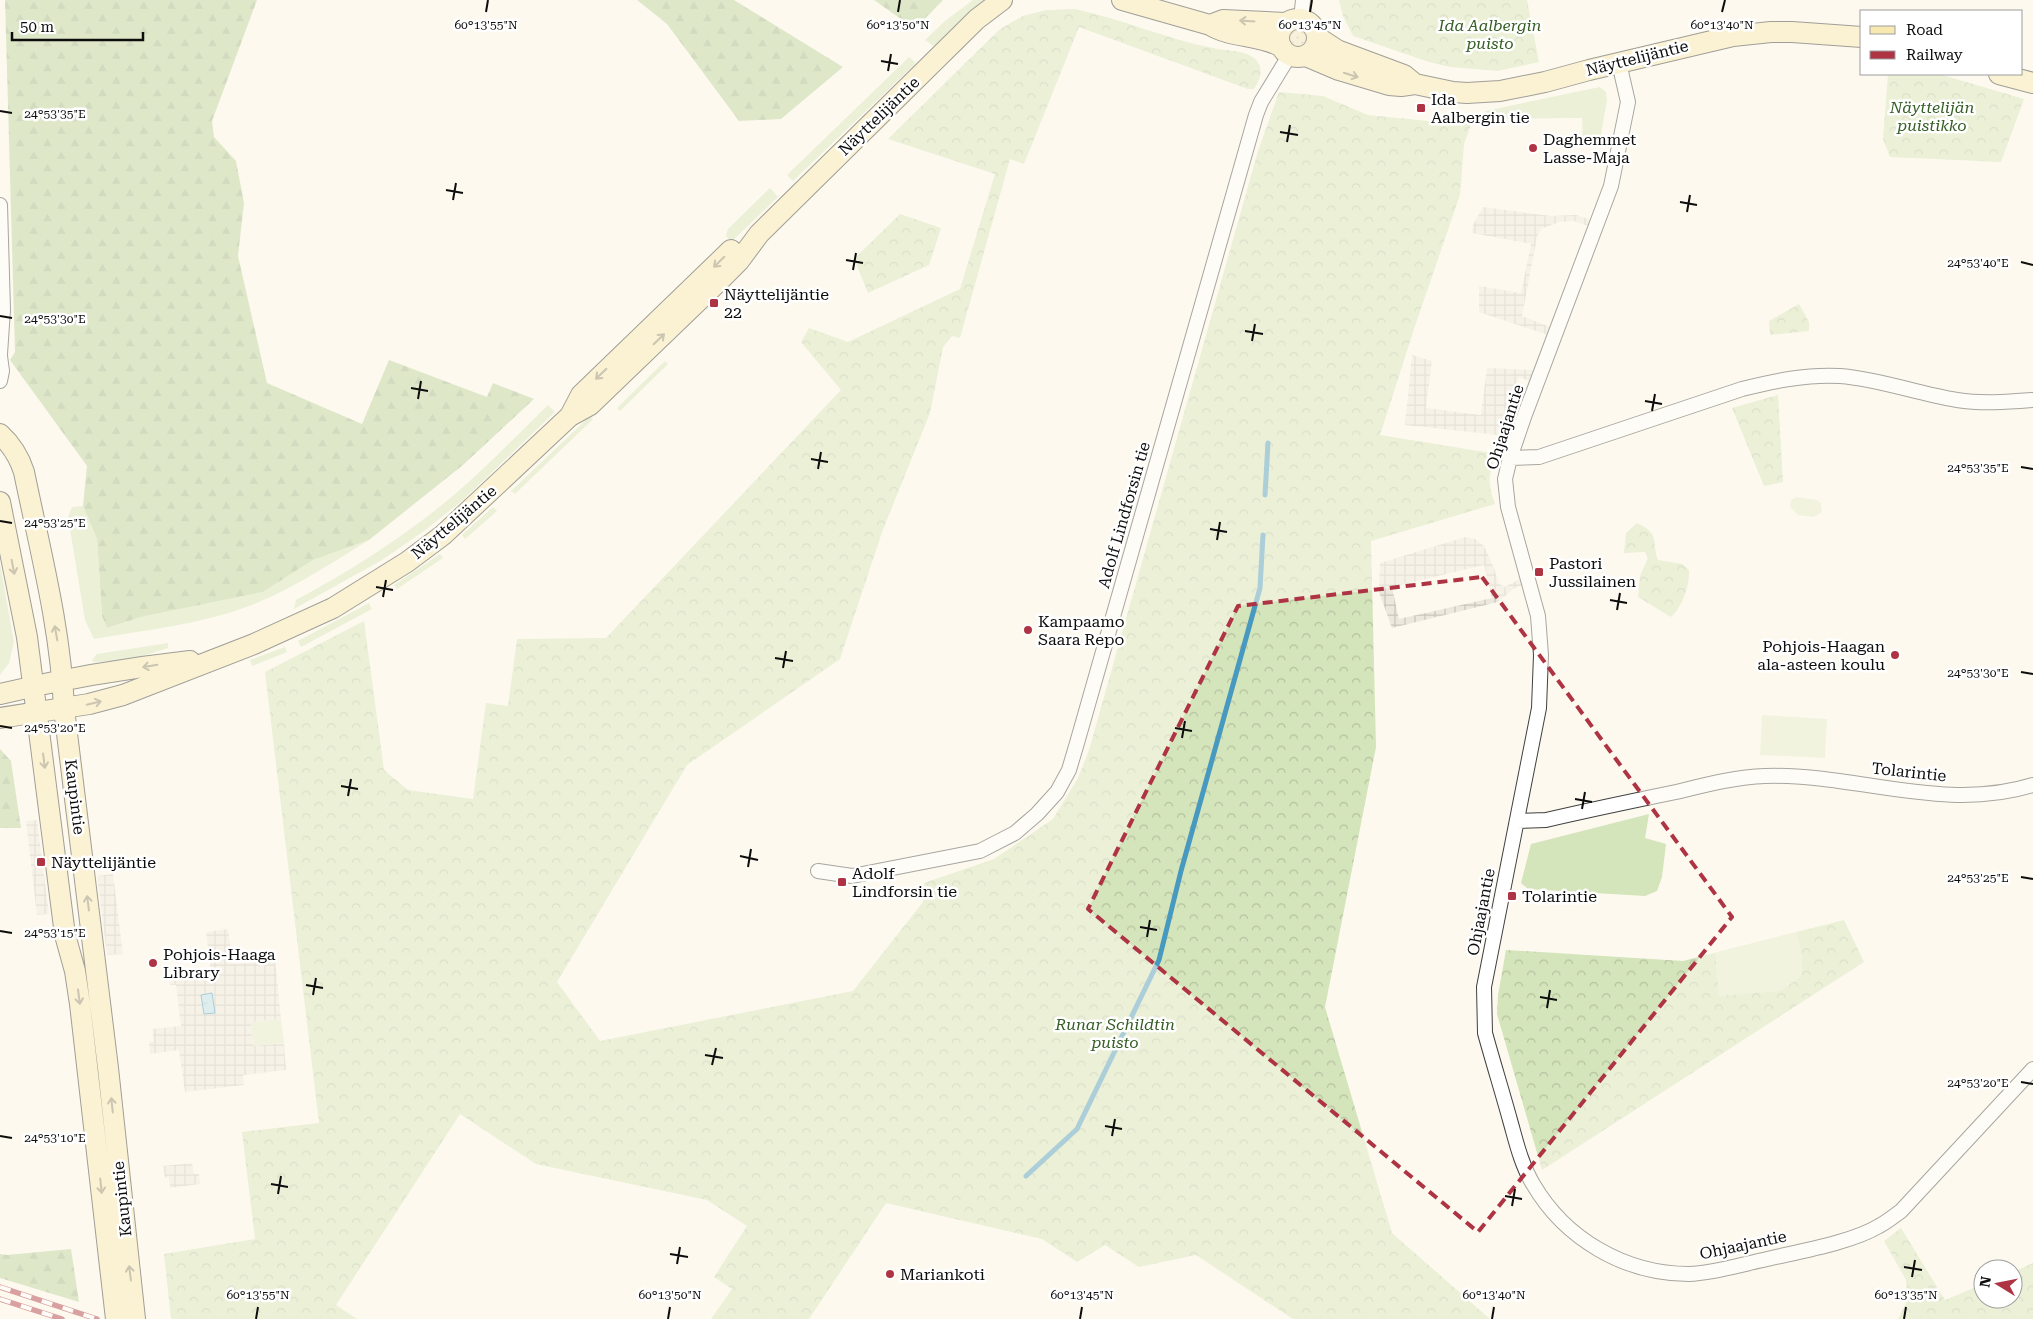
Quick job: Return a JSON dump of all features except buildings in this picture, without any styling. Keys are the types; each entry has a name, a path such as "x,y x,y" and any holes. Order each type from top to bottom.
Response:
{"main road":[{"name":"Näyttelijäntie","path":"0,718 64,709 123,695 254,644 333,608 407,562 443,535 570,416 580,394 646,330 730,251 759,234 977,18 1002,0"},
{"name":"Näyttelijäntie","path":"1122,0 1210,25 1221,32 1266,39 1292,52 1363,78 1389,85 1415,84 1460,93 1500,91 1545,82 1733,36 1771,32 1860,37"},
{"name":"Näyttelijäntie","path":"1210,25 1223,20 1296,14 1313,26 1317,36 1336,50 1404,76 1415,84"},
{"path":"1296,14 1279,33 1292,52 1314,49 1317,36"},
{"path":"2002,75 2033,84"},
{"name":"Kaupintie","path":"0,434 11,444 19,457 24,472 57,638 136,1319"},
{"name":"Kaupintie","path":"0,502 27,637 65,935 75,971 80,1004 116,1319"},
{"name":"Näyttelijäntie","path":"0,694 34,686 158,664 215,658"}],"street":[{"name":"Adolf Lindforsin tie","path":"818,871 852,876 980,851 1015,833 1037,814 1057,792 1069,770 1077,743 1256,116 1261,102 1292,52"},
{"name":"Ohjaajantie","path":"1619,63 1628,102 1611,186 1510,458 1505,479 1508,507 1538,616 1541,655 1539,708 1484,987 1484,1033 1521,1156 1532,1183 1559,1218 1586,1242 1607,1255 1635,1267 1675,1273 1708,1272 1852,1238 1878,1227 1901,1211 2033,1069"},
{"path":"0,205 4,310 0,381"},
{"path":"1510,458 1539,457 1742,389 1775,381 1840,376 1956,400 1980,402 2033,400"},
{"name":"Tolarintie","path":"1517,821 1546,820 1742,777 1797,777 1922,793 1958,795 1999,792 2033,785"}],"highlighted area":[{"path":"1482,577 1732,917 1478,1232 1088,909 1238,606"}],"green space":[{"path":"5,0 257,0 212,121 214,137 236,161 244,203 238,256 267,383 362,424 389,360 487,397 493,383 534,399 463,465 369,540 313,560 263,592 141,617 107,628 102,616 97,539 83,506 87,466 10,360 15,352"},
{"path":"637,0 734,0 843,67 781,119 739,121 667,24"},
{"path":"874,0 943,0 915,29"},
{"path":"973,0 984,0 934,46 925,40 945,21"},
{"name":"Ida Aalbergin puisto","path":"1339,0 1527,0 1539,62 1498,71 1450,67 1429,62 1353,36 1343,16"},
{"name":"Runar Schildtin puisto","path":"1075,9 1196,44 1245,53 1254,58 1259,65 1260,74 1258,82 1254,89 1248,89 1079,27 1024,164 1010,159 960,338 952,336 943,347 930,413 882,532 840,659 687,765 557,982 600,1041 853,991 923,902 924,883 994,859 1053,819 1078,778 1089,750 1258,151 1279,92 1323,96 1368,115 1438,122 1451,117 1475,114 1464,144 1460,195 1380,435 1497,454 1490,479 1495,504 1371,541 1376,747 1325,1007 1392,1233 1490,1319 1293,1319 1196,1255 1139,1267 1105,1245 1077,1262 1042,1239 886,1203 809,1319 711,1319 732,1289 714,1277 747,1226 707,1200 536,1164 460,1114 336,1305 357,1319 171,1319 164,1254 255,1239 242,1132 319,1123 265,672 364,621 384,770 408,790 473,799 486,703 508,706 517,639 606,638 841,390 801,342 809,328 848,342 960,289 995,174 888,139 1000,29 1023,16 1046,10"},
{"path":"909,57 916,63 793,181 787,175"},
{"name":"Näyttelijän puistikko","path":"1888,75 1942,75 2024,99 2001,162 1890,157 1883,139"},
{"path":"1600,87 1606,92 1607,100 1600,140 1583,140 1582,118 1487,119 1485,111"},
{"path":"770,188 778,197 731,242 726,236 728,229"},
{"path":"900,214 941,228 929,265 868,293 854,259"},
{"path":"1799,304 1809,322 1809,331 1770,335 1769,321"},
{"path":"665,361 668,364 620,411 617,408"},
{"path":"1778,395 1783,482 1764,486 1732,408"},
{"path":"548,405 555,412 462,501 424,531 382,560 294,609 296,600 378,552 454,495"},
{"path":"590,416 593,419 515,494 511,491"},
{"path":"1796,497 1817,500 1821,503 1822,512 1814,517 1798,515 1790,507 1791,500"},
{"path":"83,506 97,539 102,616 107,628 141,617 263,592 313,560 369,540 294,585 246,607 190,623 94,639 85,620 68,517 72,507"},
{"path":"493,507 497,511 465,539 462,535"},
{"path":"1637,523 1645,527 1652,535 1658,560 1682,564 1689,570 1684,595 1679,608 1671,617 1638,597 1640,576 1648,558 1645,552 1624,553 1626,533"},
{"path":"440,554 443,558 397,589 394,585"},
{"path":"0,564 14,642 9,663 0,675"},
{"path":"369,603 372,609 301,647 298,641"},
{"path":"168,643 168,648 130,660 94,662 92,660 97,654"},
{"path":"285,647 287,652 252,666 250,660"},
{"path":"1762,715 1827,719 1825,758 1760,755"},
{"path":"0,749 11,761 21,828 0,828"},
{"path":"1649,814 1645,838 1666,844 1662,877 1657,891 1645,896 1528,889 1521,883 1531,844"},
{"path":"1844,920 1864,962 1542,1170 1497,1014 1498,995 1506,950 1683,961"},
{"path":"1797,932 1802,956 1802,976 1780,991 1719,996 1715,953"},
{"path":"281,1019 284,1043 254,1046 251,1022"},
{"path":"1901,1228 1945,1300 1973,1288 1973,1309 2023,1309 2023,1268 2033,1263 2033,1319 1898,1319 1907,1301 1906,1280 1884,1241"},
{"path":"71,1249 79,1302 0,1278 0,1254"}],"sand":[{"path":"1298,27 1306,30 1309,38 1306,46 1298,49 1290,46 1287,38 1290,30"}],"shaded area":[{"path":"1483,207 1551,216 1576,215 1598,222 1595,228 1574,221 1559,222 1541,229 1537,237 1522,316 1557,330 1554,337 1479,312 1479,286 1521,293 1531,244 1472,233 1473,225"},
{"path":"1412,355 1432,361 1426,408 1481,415 1487,368 1532,370 1541,373 1537,384 1519,377 1508,407 1526,413 1517,437 1405,425"},
{"path":"1465,537 1475,539 1484,546 1499,584 1505,587 1519,579 1525,569 1529,582 1513,589 1498,602 1392,628 1379,592 1380,563","holes":["1484,565 1492,598 1399,619 1392,587"]},
{"name":"Näyttelijäntie","path":"37,820 49,914 37,915 26,821"},
{"name":"Näyttelijäntie","path":"113,874 123,954 107,955 97,876"},
{"path":"228,929 233,964 275,959 281,1019 251,1022 254,1046 284,1043 286,1070 243,1075 244,1085 185,1092 179,1050 150,1054 149,1042 154,1041 152,1029 181,1026 176,985 170,985 169,977 211,972 206,932"},
{"path":"192,1163 194,1174 199,1174 200,1184 170,1188 169,1177 165,1178 163,1166"}],"water":[{"path":"212,993 215,1013 204,1014 201,995"}],"waterway":[{"path":"1265,495 1268,443"},
{"path":"1026,1176 1077,1129 1159,960 1181,871 1260,588 1263,535"}],"railway":[{"path":"0,1287 97,1319"},
{"path":"0,1299 62,1319"}],"place":[{"name":"Ida Aalbergin tie","path":"1421,108"},
{"name":"Daghemmet Lasse-Maja","path":"1533,148"},
{"name":"Näyttelijäntie 22","path":"714,303"},
{"name":"Pastori Jussilainen","path":"1539,572"},
{"name":"Kampaamo Saara Repo","path":"1028,630"},
{"name":"Pohjois-Haagan ala-asteen koulu","path":"1895,655"},
{"name":"Näyttelijäntie","path":"41,862"},
{"name":"Adolf Lindforsin tie","path":"842,882"},
{"name":"Tolarintie","path":"1512,896"},
{"name":"Pohjois-Haaga Library","path":"153,963"},
{"name":"Mariankoti","path":"890,1274"}]}
